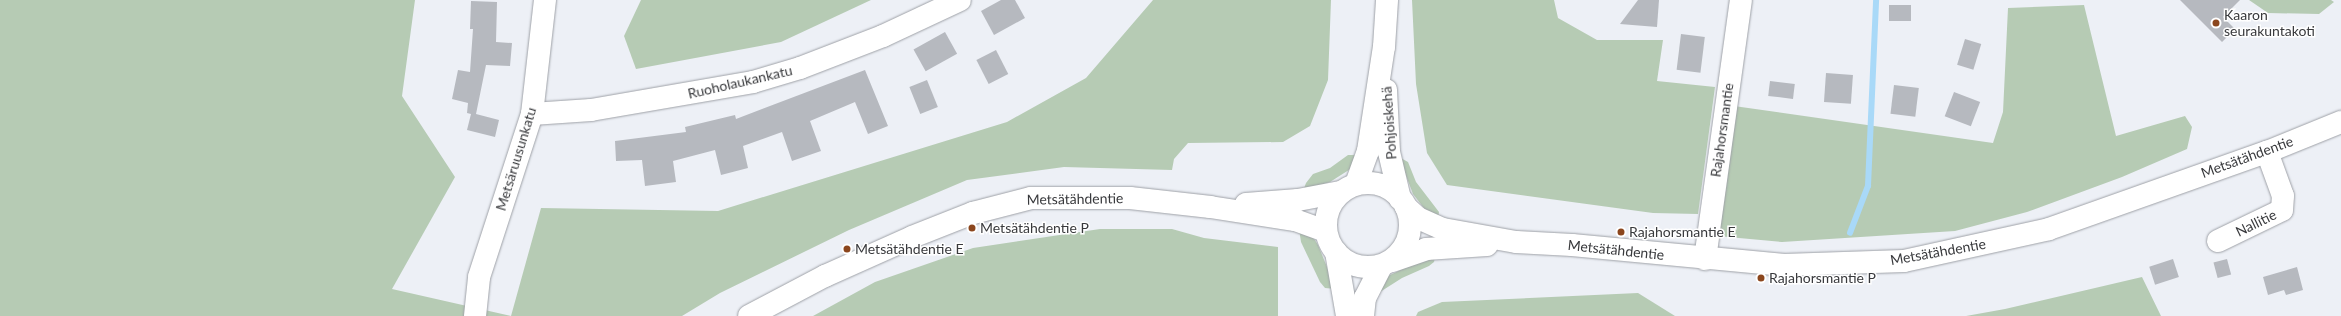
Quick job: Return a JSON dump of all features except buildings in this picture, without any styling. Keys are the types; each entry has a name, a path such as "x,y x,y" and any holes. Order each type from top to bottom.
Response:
{"main road":[{"name":"Metsäruusunkatu","path":"475,316 479,277 532,114 545,0"},
{"name":"Ruoholaukankatu","path":"532,114 591,110 752,82 800,68 883,36 960,0"},
{"name":"Pohjoiskehä","path":"1348,188 1368,151 1384,46 1387,0"},
{"name":"Rajahorsmantie","path":"1705,259 1741,0"},
{"name":"Pohjoiskehä","path":"1384,46 1389,152 1403,203"},
{"name":"Metsätähdentie","path":"1387,263 1426,249 1516,242 1572,245 1705,259 1784,265 1839,265 1904,261 2049,229 2267,152 2341,122"},
{"name":"Nallitie","path":"2218,241 2282,210 2283,196 2267,152"},
{"path":"1363,316 1370,283 1387,263 1402,251 1410,234 1412,220 1403,203 1384,185 1370,182 1348,188 1326,217 1328,242 1348,264 1362,269 1387,263"},
{"name":"Metsätähdentie","path":"1210,207 1298,200 1348,188"},
{"name":"Metsätähdentie","path":"749,316 825,276 912,237 1003,204 1031,198 1130,198 1210,207 1295,220 1326,231"},
{"name":"Metsätähdentie","path":"1403,203 1418,218 1443,228 1516,242"},
{"path":"1336,252 1343,278 1347,316"}],"green space":[{"path":"0,0 415,0 402,96 455,177 392,289 511,316 0,316"},
{"path":"641,0 871,0 781,42 636,69 624,36"},
{"path":"1153,0 1331,0 1328,80 1310,126 1283,142 1188,143 1174,159 1172,170 1064,167 967,180 849,230 720,293 682,316 511,316 541,208 718,211 1007,122 1086,78"},
{"path":"1412,0 1554,0 1558,18 1597,40 1663,40 1657,81 1715,87 1698,214 1653,213 1447,185 1427,153 1416,84"},
{"path":"2249,0 2331,0 2334,2 2319,14 2268,13"},
{"path":"2084,5 2116,136 2185,116 2192,127 2187,149 2122,177 2027,212 1955,231 1782,242 1717,236 1734,106 1993,143 2003,112 2008,8"},
{"path":"1348,155 1360,155 1352,168 1330,182 1303,191 1306,183 1313,174 1330,168"},
{"path":"1399,157 1408,162 1416,182 1439,212 1438,218 1427,212 1413,194"},
{"path":"1100,229 1172,229 1204,238 1278,247 1278,316 813,316 875,282 973,248"},
{"path":"1299,229 1313,237 1318,245 1336,289 1325,288 1320,282 1301,242"},
{"path":"1435,257 1434,262 1429,266 1402,278 1380,292 1375,292 1388,276 1415,263"},
{"path":"2142,277 2161,316 1966,316 2005,309"},
{"path":"1638,293 1675,316 1416,316 1418,312 1442,302"}],"waterway":[{"path":"1850,233 1868,186 1876,0"}],"place":[{"name":"Kaaron seurakuntakoti","path":"2216,23"},
{"name":"Metsätähdentie P","path":"972,228"},
{"name":"Rajahorsmantie E","path":"1621,232"},
{"name":"Metsätähdentie E","path":"847,249"},
{"name":"Rajahorsmantie P","path":"1761,278"}]}
